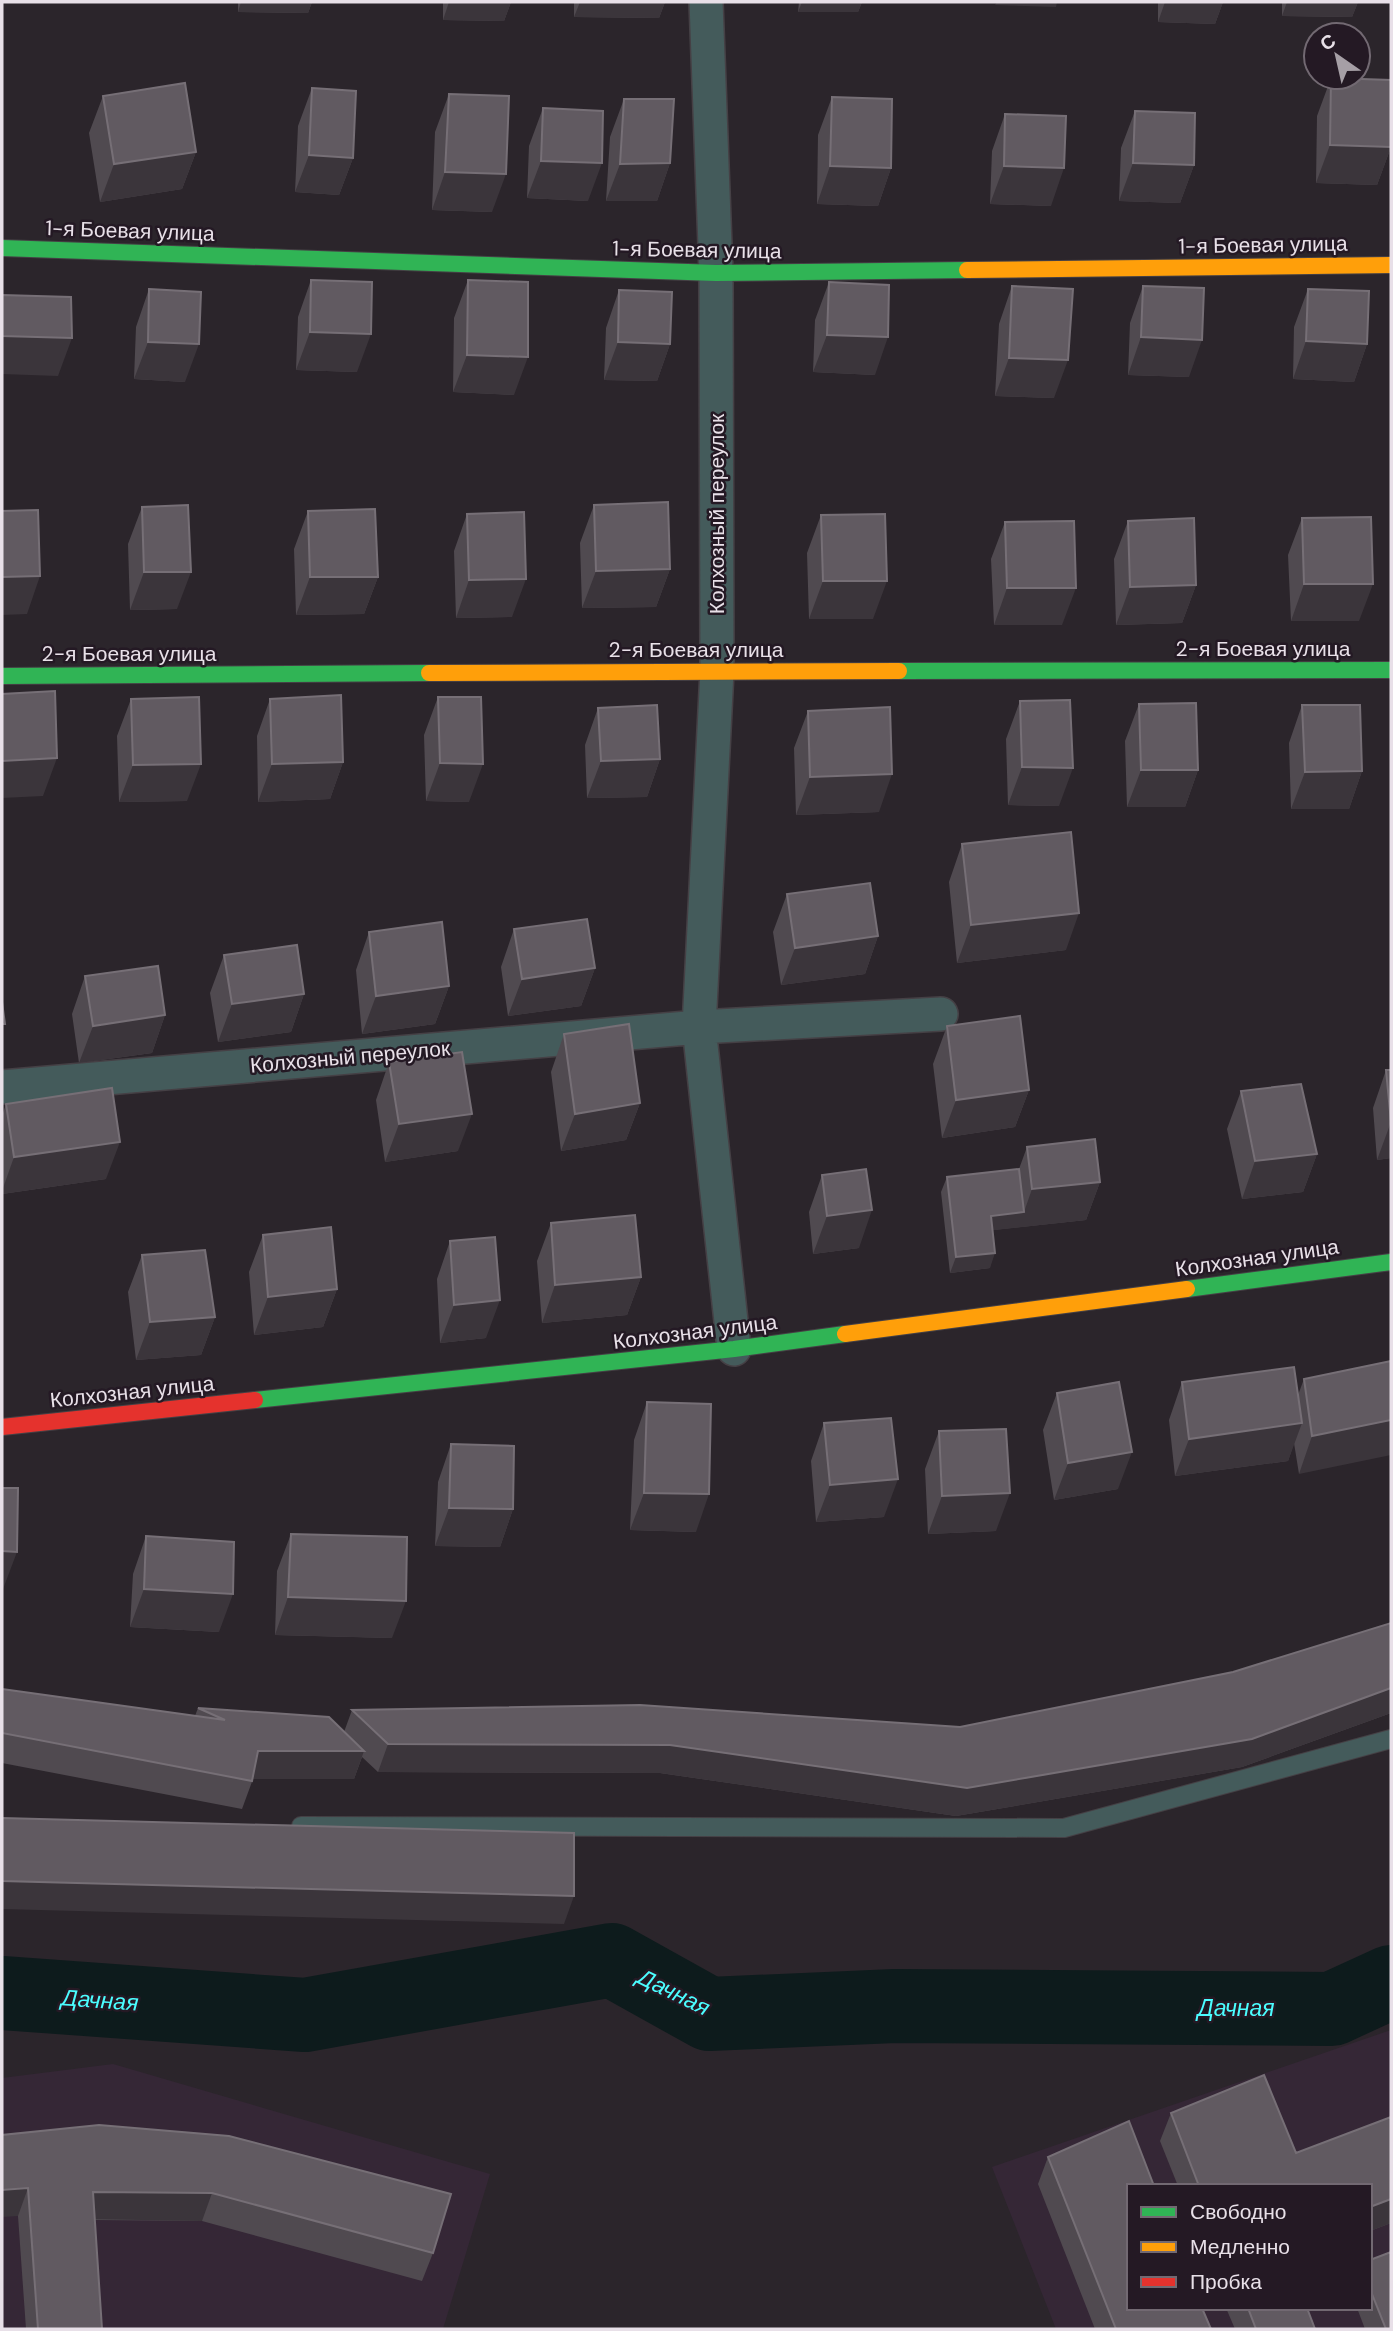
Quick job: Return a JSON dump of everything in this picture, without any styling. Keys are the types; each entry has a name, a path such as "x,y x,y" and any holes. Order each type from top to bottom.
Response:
{"street":[{"name":"Колхозный переулок","path":"706,2 716,273 717,671 699,1027 734,1349"},
{"name":"1-я Боевая улица","path":"2,248 716,273 1391,265"},
{"name":"2-я Боевая улица","path":"2,676 1391,670"},
{"name":"Колхозный переулок","path":"2,1087 699,1027 941,1014"},
{"name":"Колхозная улица","path":"2,1427 734,1349 1391,1262"}],"lane":[{"path":"285,1826 1064,1828 1391,1739"}],"shaded area":[{"path":"1391,2030 1391,2329 1056,2329 992,2167"},
{"path":"113,2064 490,2174 443,2329 2,2329 2,2078"}],"building":[{"path":"1372,79 1391,80 1391,147 1330,145 1331,91 1372,91"},
{"path":"185,83 196,152 114,164 103,96"},
{"path":"312,88 356,91 353,158 309,155"},
{"path":"449,94 509,96 506,174 445,172"},
{"path":"832,97 892,99 891,168 830,166"},
{"path":"624,99 674,99 670,163 620,164"},
{"path":"543,108 603,111 602,163 541,161"},
{"path":"1135,111 1195,113 1194,165 1133,163"},
{"path":"1005,114 1066,116 1064,168 1004,166"},
{"path":"311,280 372,282 371,334 310,332"},
{"path":"468,280 528,282 528,357 467,355"},
{"path":"829,282 889,285 888,337 827,335"},
{"path":"1012,286 1073,289 1068,360 1009,358"},
{"path":"1143,286 1204,288 1202,340 1141,337"},
{"path":"149,289 201,292 199,344 148,342"},
{"path":"1308,289 1369,291 1367,344 1306,341"},
{"path":"619,290 672,292 670,344 618,342"},
{"path":"2,295 71,297 72,338 2,336"},
{"path":"668,502 670,569 596,571 594,505"},
{"path":"188,505 191,572 144,572 142,507"},
{"path":"375,509 378,577 310,577 308,511"},
{"path":"38,510 40,576 2,577 2,511"},
{"path":"524,512 526,579 469,580 467,514"},
{"path":"885,514 887,581 823,581 821,515"},
{"path":"1371,517 1373,584 1304,584 1302,518"},
{"path":"1194,518 1196,585 1130,587 1128,521"},
{"path":"1074,521 1076,588 1007,588 1005,522"},
{"path":"55,691 57,758 2,761 2,694"},
{"path":"341,695 343,762 272,764 270,699"},
{"path":"199,697 201,764 133,765 131,699"},
{"path":"438,697 481,697 483,764 440,763"},
{"path":"1070,700 1073,768 1022,767 1020,701"},
{"path":"1196,703 1198,770 1141,770 1139,704"},
{"path":"657,705 660,759 601,761 598,708"},
{"path":"1302,705 1360,705 1362,771 1305,772"},
{"path":"890,707 892,774 810,777 808,711"},
{"path":"1071,832 1079,913 971,925 962,844"},
{"path":"870,883 878,936 795,948 787,894"},
{"path":"587,919 595,968 522,979 514,929"},
{"path":"442,922 449,986 376,996 369,932"},
{"path":"297,945 304,994 232,1004 224,955"},
{"path":"158,966 165,1015 93,1026 85,976"},
{"path":"2,1002 5,1024 2,1024"},
{"path":"1020,1016 1029,1090 956,1100 947,1026"},
{"path":"629,1024 640,1103 575,1114 564,1034"},
{"path":"462,1052 472,1114 399,1124 389,1062"},
{"path":"1386,1070 1391,1070 1391,1122"},
{"path":"1301,1084 1317,1154 1255,1161 1241,1091"},
{"path":"112,1088 120,1142 14,1157 6,1104"},
{"path":"1095,1139 1100,1182 1032,1189 1027,1147"},
{"path":"866,1169 872,1210 827,1216 822,1175"},
{"path":"1019,1169 1024,1212 991,1216 995,1253 956,1257 947,1177"},
{"path":"635,1215 641,1277 555,1285 551,1223"},
{"path":"331,1227 337,1289 268,1297 263,1235"},
{"path":"495,1237 500,1300 454,1305 450,1241"},
{"path":"205,1250 215,1317 150,1322 142,1255"},
{"path":"1391,1361 1391,1420 1312,1436 1304,1379"},
{"path":"1294,1367 1302,1423 1189,1439 1182,1382"},
{"path":"1119,1382 1132,1452 1068,1463 1057,1393"},
{"path":"647,1402 711,1404 709,1494 644,1493"},
{"path":"891,1418 898,1479 830,1485 824,1423"},
{"path":"1006,1429 1010,1493 942,1496 939,1431"},
{"path":"451,1444 514,1446 513,1509 449,1508"},
{"path":"2,1488 18,1488 17,1552 2,1551"},
{"path":"291,1534 407,1537 406,1601 288,1597"},
{"path":"146,1536 234,1542 233,1594 144,1589"},
{"path":"1391,1623 1391,1688 1252,1739 967,1788 670,1745 388,1744 352,1710 640,1705 960,1727 1233,1672"},
{"path":"2,1689 225,1720 198,1708 329,1717 364,1751 258,1751 252,1781 2,1733"},
{"path":"2,1818 574,1833 574,1896 2,1881"},
{"path":"1264,2075 1296,2153 1391,2117 1391,2199 1372,2206 1372,2184 1198,2184 1171,2113"},
{"path":"1129,2121 1153,2184 1127,2184 1127,2310 1203,2310 1211,2329 1116,2329 1048,2157"},
{"path":"99,2125 229,2136 451,2194 433,2253 212,2193 93,2192 102,2329 38,2329 28,2188 2,2190 2,2135"},
{"path":"1391,2252 1391,2329 1386,2329 1372,2294 1372,2259"},
{"path":"1249,2310 1308,2310 1315,2329 1256,2329"}],"waterway":[{"name":"Дачная","path":"2,1993 305,2015 612,1960 709,2014 895,2006 1332,2009 1391,1982"}],"traffic: fast":[{"path":"2,248 716,273 967,270"},
{"path":"899,671 1391,670"},
{"path":"2,676 429,673"},
{"path":"1187,1289 1391,1262"},
{"path":"255,1400 734,1349 845,1334"}],"traffic: slow":[{"path":"967,270 1391,265"},
{"path":"429,673 899,671"},
{"path":"845,1334 1187,1289"}],"traffic: jam":[{"path":"2,1427 255,1400"}]}
